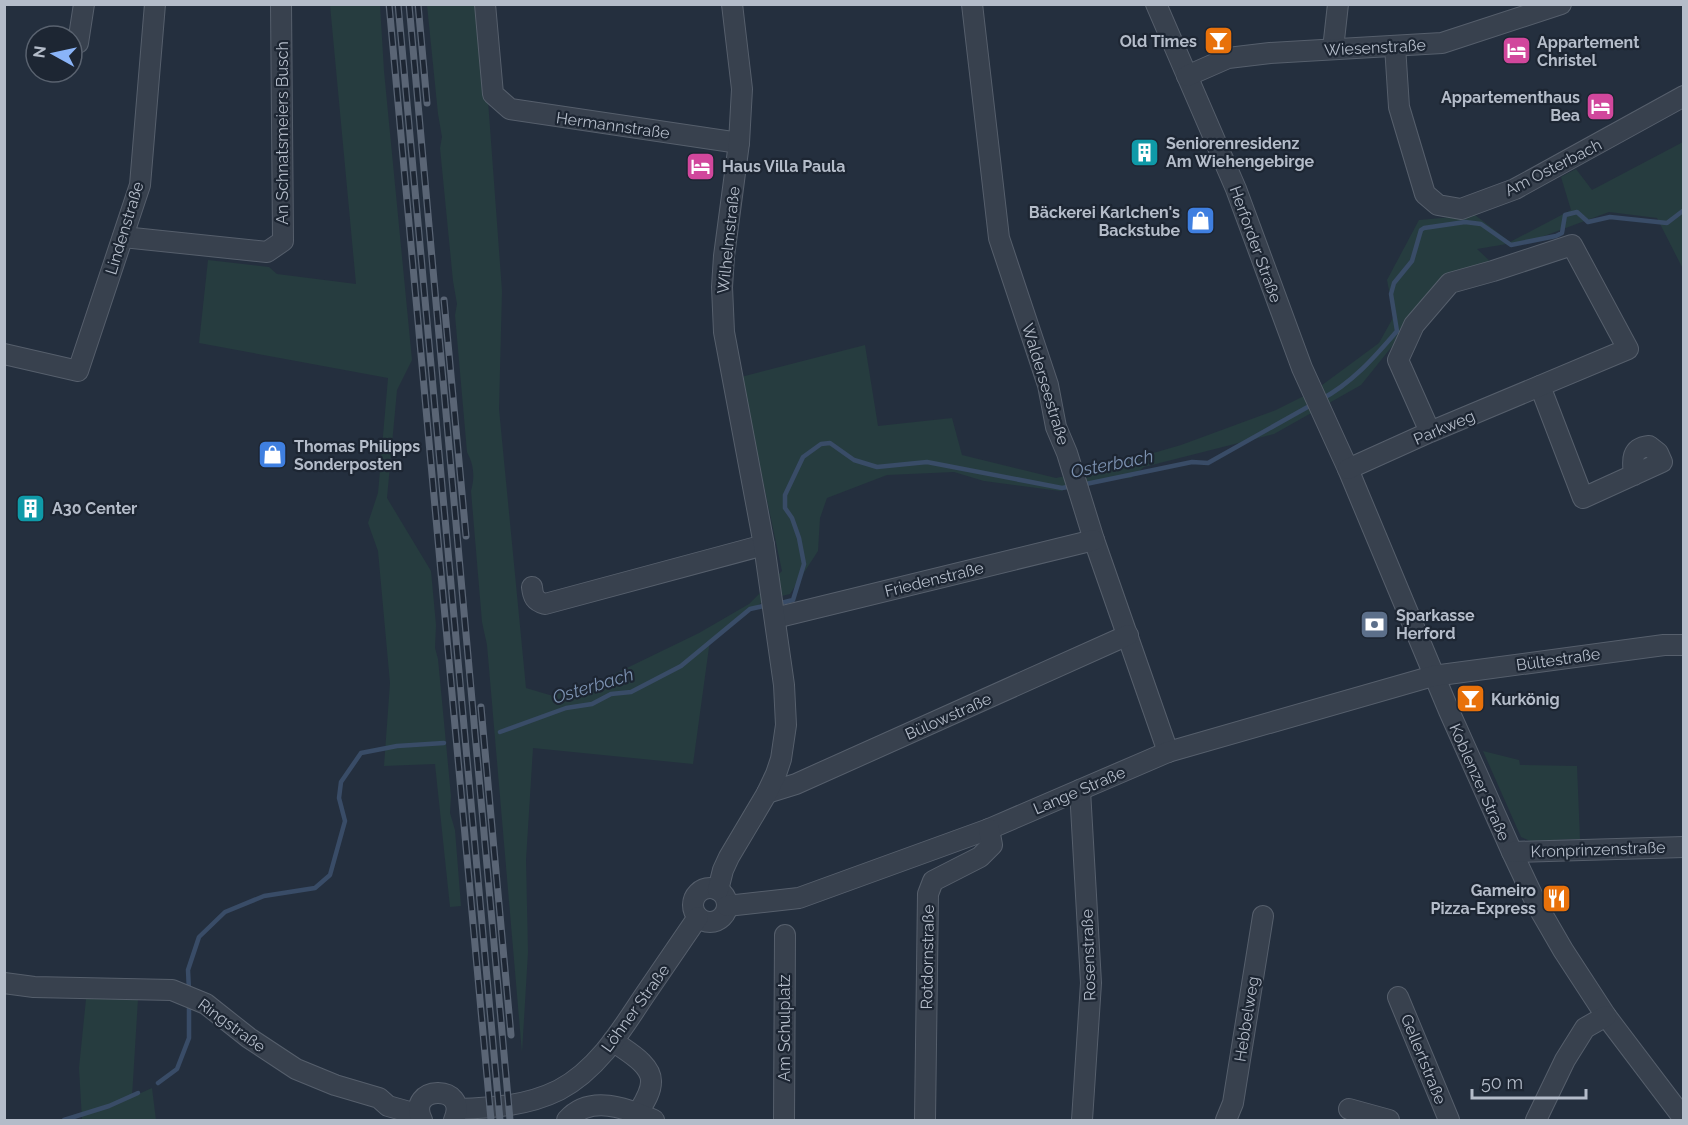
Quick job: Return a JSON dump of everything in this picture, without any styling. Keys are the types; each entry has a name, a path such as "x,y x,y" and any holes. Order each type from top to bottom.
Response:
{"street":[{"path":"81,24 84,4"},
{"name":"Lindenstraße","path":"4,354 78,371 140,185 155,4"},
{"name":"An Schnatsmeiers Busch","path":"123,237 267,252 283,241 281,4"},
{"name":"Hermannstraße","path":"485,4 493,94 510,109 740,143"},
{"name":"Wilhelmstraße","path":"732,4 742,89 740,143 724,256 722,287 724,332 774,612"},
{"name":"Walderseestraße","path":"972,4 999,237 1048,385 1056,427 1067,453 1094,540 1168,752"},
{"name":"Herforder Straße","path":"1156,4 1236,189 1292,342 1325,419"},
{"path":"1333,49 1338,4"},
{"name":"Wiesenstraße","path":"1187,76 1228,58 1270,53 1442,43 1561,4"},
{"name":"Am Osterbach","path":"1395,46 1399,107 1425,194 1438,205 1461,209 1515,189 1683,96"},
{"name":"Parkweg","path":"1348,469 1430,432 1628,350 1572,245 1450,283 1414,325 1398,360 1430,432"},
{"path":"1540,386 1583,498 1634,475"},
{"name":"Koblenzer Straße","path":"1325,419 1348,469 1433,676 1537,905 1606,1016 1683,1119"},
{"name":"Friedenstraße","path":"774,612 1094,540"},
{"path":"532,587 533,597 537,602 545,604 765,554"},
{"path":"722,898 708,888 698,893 693,902 693,908 698,917 708,921 718,919 726,911 722,898 723,870 767,793 781,759 786,725 784,685 774,612"},
{"name":"Bülowstraße","path":"767,793 796,784 1128,635"},
{"name":"Bültestraße","path":"1433,676 1664,645 1683,645"},
{"name":"Lange Straße","path":"722,898 799,898 989,829 1168,752 1433,676"},
{"name":"Rosenstraße","path":"1080,790 1091,983 1082,1120"},
{"name":"Rotdornstraße","path":"925,1120 928,894 933,881 980,858 992,845 989,829"},
{"name":"Kronprinzenstraße","path":"1512,852 1683,846"},
{"name":"Hebbelweg","path":"1226,1120 1233,1103 1263,916"},
{"name":"Löhner Straße","path":"455,1115 514,1105 552,1093 581,1075 614,1041 698,917"},
{"name":"Am Schulplatz","path":"784,935 784,1120"},
{"name":"Ringstraße","path":"4,983 34,987 172,990 189,996 296,1069 335,1085 379,1098 388,1106 413,1113 422,1120"},
{"name":"Gellertstraße","path":"1398,997 1449,1120"},
{"path":"1536,1120 1565,1060 1584,1028 1606,1016"},
{"path":"567,1120 578,1110 599,1105 617,1106 646,1117 651,1081 649,1073 642,1063 614,1041"},
{"name":"Ringstraße","path":"379,1098 392,1096 415,1099 434,1092 447,1094 455,1103 455,1115"},
{"path":"422,1120 419,1111 421,1104 429,1095"},
{"path":"1349,1109 1389,1120"}],"green space":[{"path":"330,5 380,5 384,71 412,360 397,390 387,498 431,571 436,625 435,648 438,659 451,796 450,813 455,830 461,906 450,907 435,764 384,766 390,683 378,551 368,523 378,493 388,378 199,343 208,260 269,267 277,274 356,284"},
{"path":"427,5 481,5 502,291 499,409 526,688 553,696 571,688 600,681 699,633 749,604 782,571 741,377 865,345 878,426 952,418 962,455 1056,478 1098,469 1181,445 1276,410 1314,391 1379,343 1394,316 1387,280 1419,220 1475,215 1510,242 1571,210 1561,177 1576,169 1592,190 1683,142 1683,269 1657,218 1609,212 1536,239 1477,249 1492,263 1406,329 1361,385 1274,434 1144,467 1131,478 1104,479 1060,491 984,481 954,472 887,475 827,498 820,518 818,551 790,594 765,600 710,640 693,764 533,748 526,860 528,952 522,1053 487,645 482,622 471,491 473,471 467,452 455,315 457,304"},
{"path":"1483,751 1519,760 1520,765 1577,766 1580,839 1530,841 1521,837"},
{"path":"86,999 138,999 132,1097 152,1088 156,1120 82,1120 79,1068"}],"waterway":[{"name":"Osterbach","path":"1320,400 1352,378 1397,331 1391,294 1394,283 1412,261 1421,230 1424,228 1465,222 1481,224 1511,245 1556,236 1562,233 1565,215 1577,212 1588,222 1610,217 1667,223 1684,210"},
{"name":"Osterbach","path":"1081,485 1192,462 1208,463 1313,404"},
{"name":"Osterbach","path":"777,604 793,600 804,564 799,538 792,518 785,508 785,495 803,457 821,444 830,443 854,460 877,467 927,462 1062,488 1073,486"},
{"name":"Osterbach","path":"500,732 566,708 592,704 611,694 631,692 681,666 750,609 768,605"},
{"name":"Osterbach","path":"189,991 188,970 199,937 225,912 264,896 315,888 330,875 345,821 339,798 341,782 361,753 397,746 444,743"},
{"name":"Osterbach","path":"158,1083 177,1069 189,1038 189,1002"},
{"name":"Osterbach","path":"64,1120 109,1106 138,1093"}],"railway":[{"path":"389,4 491,1120"},
{"path":"398,4 500,1120"},
{"path":"409,4 510,1120"},
{"path":"418,4 427,103"},
{"path":"444,300 466,536"},
{"path":"481,707 511,1035"}],"place":[{"name":"Old Times","path":"1218,41"},
{"name":"Appartement Christel","path":"1516,51"},
{"name":"Appartementhaus Bea","path":"1601,106"},
{"name":"Seniorenresidenz Am Wiehengebirge","path":"1145,152"},
{"name":"Haus Villa Paula","path":"701,166"},
{"name":"Bäckerei Karlchen's Backstube","path":"1201,221"},
{"name":"Thomas Philipps Sonderposten","path":"273,455"},
{"name":"A30 Center","path":"31,508"},
{"name":"Sparkasse Herford","path":"1375,624"},
{"name":"Kurkönig","path":"1470,699"},
{"name":"Gameiro Pizza-Express","path":"1557,899"}]}
